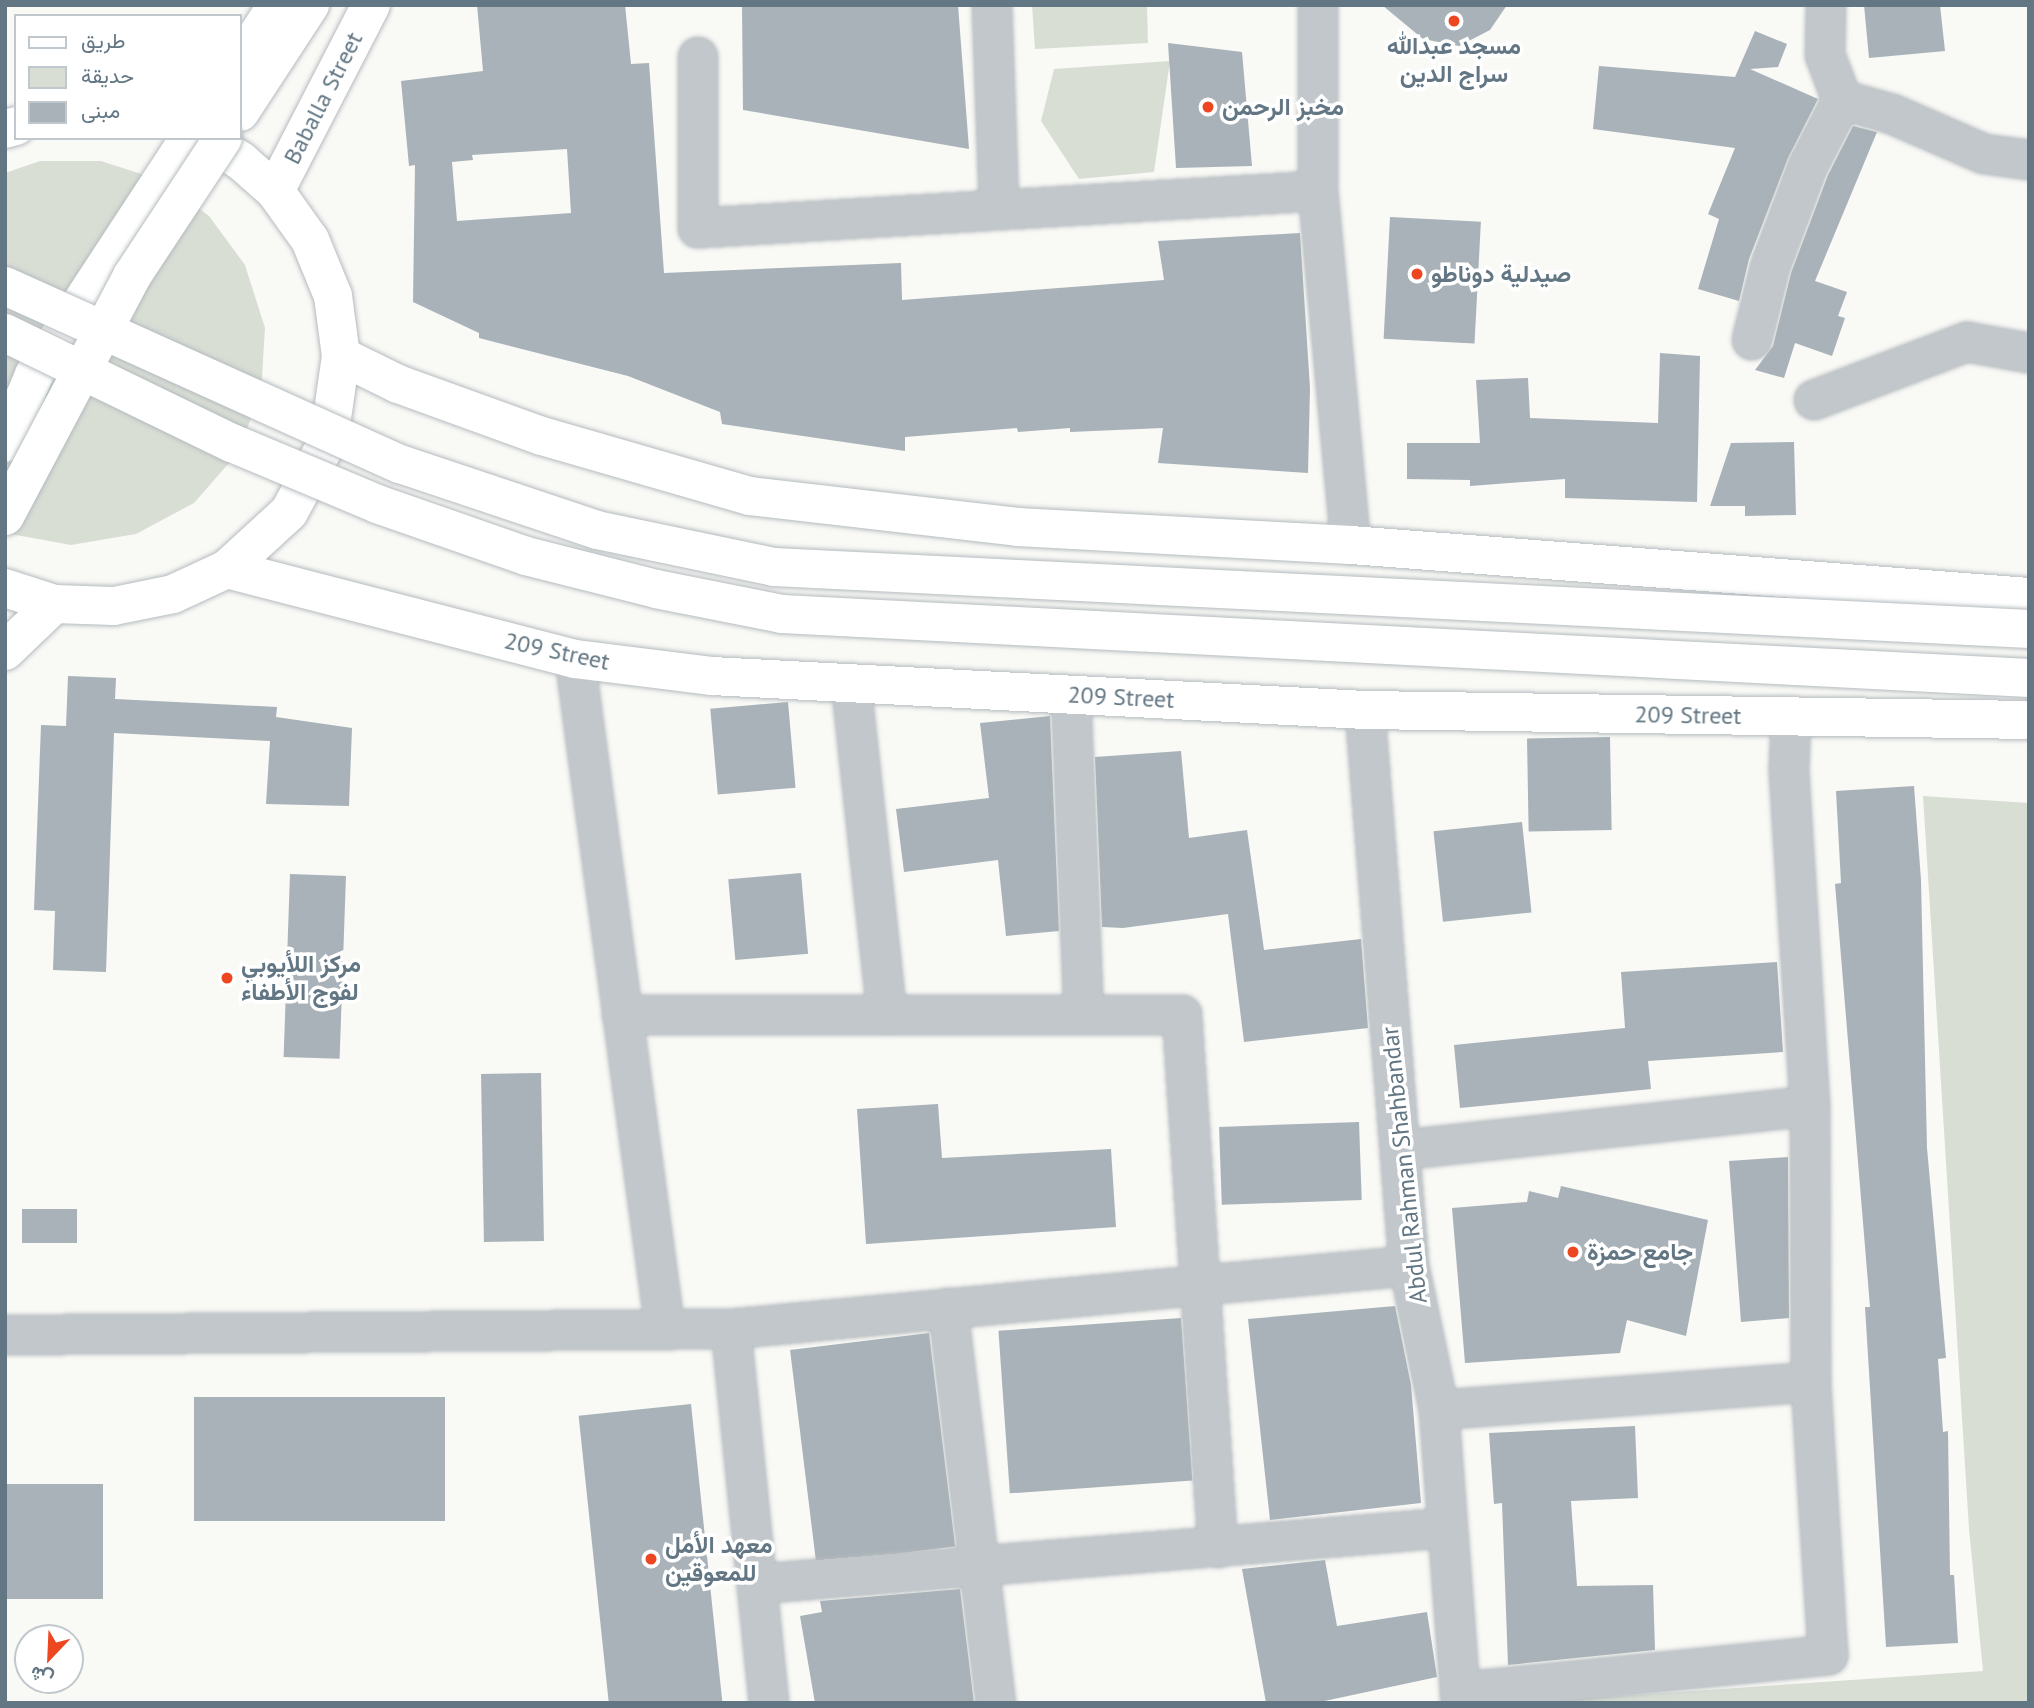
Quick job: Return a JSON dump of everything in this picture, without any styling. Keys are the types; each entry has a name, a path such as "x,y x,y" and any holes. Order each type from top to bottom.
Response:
{"main road":[{"path":"242,30 258,5"},
{"path":"242,59 277,5"},
{"path":"242,109 310,5"},
{"name":"Baballa Street","path":"275,191 371,5"},
{"path":"5,443 34,374 188,140"},
{"path":"5,589 54,604 114,606 173,594 227,569 289,512 329,439 341,356 333,296 310,240 275,191 241,161 207,140"},
{"path":"5,516 132,276 222,140"},
{"path":"5,286 400,464 597,530 774,568 2029,629"},
{"path":"5,333 232,443 377,504 526,556 656,589 782,614 2029,678"},
{"path":"341,356 398,384 542,436 750,496 1018,527 1351,545 2029,597"},
{"name":"209 Street","path":"227,569 575,659 712,676 1365,710 2029,720"},
{"path":"5,650 54,604"}],"street":[{"path":"992,5 999,210"},
{"path":"1318,5 1318,191 1351,545"},
{"path":"1752,340 1770,267 1794,204 1842,100 1825,55 1826,5"},
{"path":"698,57 698,228 1318,191"},
{"path":"1842,100 1892,114 1984,154 2029,160"},
{"path":"1814,400 1968,342 2029,353"},
{"path":"575,659 665,1329"},
{"path":"850,683 887,1015"},
{"path":"1071,695 1084,1015"},
{"name":"Abdul Rahman Shahbandar","path":"1365,710 1409,1266 1438,1410 1460,1698"},
{"path":"1460,1698 1828,1655 1811,1382 1810,1105 1790,769 1791,717"},
{"path":"622,1015 1182,1015 1218,1548"},
{"path":"1400,1150 1810,1105"},
{"path":"5,1335 731,1328 1409,1266"},
{"path":"948,1308 996,1703"},
{"path":"731,1328 769,1703"},
{"path":"1438,1410 1811,1382"},
{"path":"757,1584 1445,1528"}],"green space":[{"path":"1032,5 1147,5 1148,43 1035,49"},
{"path":"1170,61 1154,172 1079,179 1041,121 1054,69"},
{"path":"40,161 101,161 160,180 209,216 245,265 265,328 261,393 237,454 194,503 136,534 71,545 5,533 5,173"},
{"path":"1923,796 2029,803 2029,1703 1517,1703 1983,1671 1969,1529"}],"building":[{"path":"477,5 625,5 631,64 649,63 664,273 901,263 902,300 1164,280 1158,241 1300,233 1310,388 1308,473 1158,463 1163,428 1070,432 1070,428 1018,432 1017,428 905,437 905,451 722,424 720,412 628,376 479,338 479,333 413,302 415,165 409,166 401,81 483,71","holes":["567,149 571,213 457,221 452,162 473,160 472,155"]},
{"path":"742,5 958,5 969,149 743,110"},
{"path":"1382,5 1507,5 1490,30 1459,46 1423,39"},
{"path":"1864,5 1940,5 1945,51 1869,58"},
{"path":"1755,31 1787,44 1778,67 1750,69 1818,99 1788,158 1749,259 1739,301 1698,289 1719,219 1708,214 1735,148 1593,129 1599,66 1735,77"},
{"path":"1168,43 1242,52 1252,166 1176,168"},
{"path":"1853,126 1877,132 1815,281 1847,292 1838,316 1845,318 1832,356 1795,343 1784,378 1755,370 1773,346 1791,273 1828,175"},
{"path":"1390,217 1481,222 1474,344 1384,339"},
{"path":"1660,353 1700,356 1697,502 1565,498 1565,479 1470,486 1470,480 1407,479 1407,443 1480,443 1476,380 1528,378 1530,418 1658,423"},
{"path":"1794,442 1796,515 1745,516 1745,506 1710,506 1731,443"},
{"path":"68,676 116,678 115,699 277,707 276,717 352,728 349,806 266,804 270,741 114,733 106,972 53,970 55,911 34,910 41,725 66,726"},
{"path":"788,702 795,788 718,794 710,709"},
{"path":"1050,716 1059,931 1006,936 998,860 904,872 896,809 989,798 980,723"},
{"path":"1610,737 1612,830 1529,831 1527,738"},
{"path":"1181,751 1189,838 1247,830 1264,950 1361,939 1368,1028 1244,1042 1228,914 1123,928 1102,927 1095,757"},
{"path":"1914,786 1921,880 1927,1148 1946,1358 1938,1359 1943,1432 1948,1431 1950,1575 1954,1575 1958,1643 1886,1647 1865,1307 1870,1307 1835,884 1841,883 1836,791"},
{"path":"1522,822 1532,913 1443,922 1433,831"},
{"path":"801,873 808,954 735,960 728,879"},
{"path":"290,874 346,876 340,1059 284,1057"},
{"path":"1777,962 1783,1052 1648,1061 1651,1089 1460,1108 1454,1045 1625,1028 1621,972"},
{"path":"541,1073 544,1241 484,1242 481,1074"},
{"path":"938,1104 942,1158 1111,1149 1116,1227 866,1244 857,1109"},
{"path":"1359,1122 1362,1200 1222,1205 1219,1127"},
{"path":"1788,1157 1789,1318 1741,1322 1729,1161"},
{"path":"1561,1186 1708,1220 1686,1336 1627,1320 1620,1353 1465,1363 1452,1208 1527,1202 1529,1191 1558,1198"},
{"path":"22,1209 77,1209 77,1243 22,1243"},
{"path":"1395,1306 1411,1385 1421,1503 1270,1520 1248,1319"},
{"path":"1181,1318 1192,1481 1010,1493 998,1331"},
{"path":"929,1333 955,1546 816,1563 790,1350"},
{"path":"194,1397 445,1397 445,1521 194,1521"},
{"name":"معهد الأمل للمعوقين","path":"691,1404 722,1703 609,1703 579,1416"},
{"path":"1635,1426 1638,1498 1571,1501 1577,1586 1653,1585 1655,1650 1508,1665 1502,1503 1494,1504 1489,1433"},
{"path":"5,1484 103,1484 103,1599 5,1599"},
{"path":"1325,1560 1337,1626 1427,1612 1437,1677 1315,1703 1266,1703 1242,1569"},
{"path":"960,1589 974,1703 815,1703 800,1616 822,1612 820,1601"}],"place":[{"name":"مسجد عبدالله سراج الدين","path":"1454,21"},
{"name":"مخبز الرحمن","path":"1208,107"},
{"name":"صيدلية دوناطو","path":"1417,274"},
{"name":"مركز اللأيوبي لفوج الأطفاء","path":"227,978"},
{"name":"جامع حمزة","path":"1573,1252"},
{"name":"معهد الأمل للمعوقين","path":"651,1559"}]}
